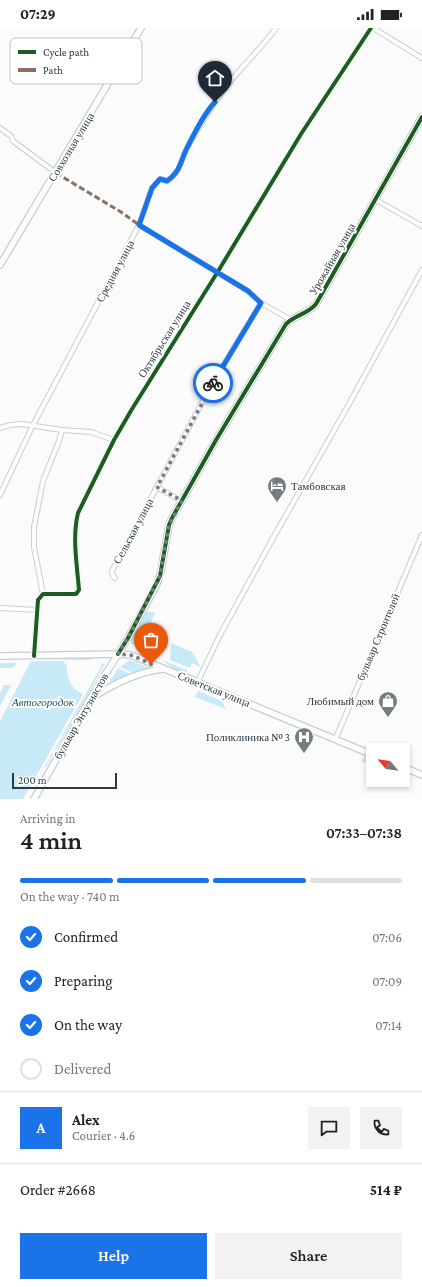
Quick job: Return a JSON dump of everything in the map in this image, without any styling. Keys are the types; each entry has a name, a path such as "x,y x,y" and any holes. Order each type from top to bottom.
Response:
{"street":[{"name":"Совхозная улица","path":"136,38 142,28"},
{"name":"Средняя улица","path":"0,495 32,427 139,225 152,188 160,179 167,181 174,176 182,164 186,151 209,109 276,28"},
{"path":"372,28 422,58"},
{"name":"Октябрьская улица","path":"42,594 78,593 75,542 78,513 114,440 161,360 217,273 306,127 372,28"},
{"name":"Совхозная улица","path":"0,265 109,84"},
{"name":"Урожайная улица","path":"118,654 135,625 160,576 169,525 219,434 286,324 306,313 316,304 422,117"},
{"path":"0,128 11,136 13,141 56,173"},
{"path":"376,200 422,226"},
{"path":"139,225 248,291 261,303 291,320"},
{"path":"197,683 220,635 422,270"},
{"name":"Сельская улица","path":"115,578 112,571 213,382 261,303"},
{"path":"0,428 22,424 32,427 91,432 114,440"},
{"path":"34,656 38,600 42,594 34,547 34,526 43,481 62,430"},
{"path":"157,487 182,501"},
{"name":"бульвар Строителей","path":"335,740 422,535"},
{"path":"0,608 37,610"},
{"name":"бульвар Энтузиастов","path":"34,799 90,699 118,654"},
{"name":"Советская улица","path":"0,656 131,655 366,752"},
{"path":"90,699 118,683 147,672 163,669"},
{"path":"410,770 422,775"}],"green space":[{"path":"145,612 155,612 147,631 137,627"},
{"path":"136,629 145,632 134,645 131,643 131,639"},
{"path":"147,633 165,641 153,653 135,646"},
{"path":"171,643 192,652 201,667 192,663 190,668 170,660"},
{"path":"92,658 93,660 33,659"},
{"path":"130,660 149,668 136,674 120,667"},
{"path":"162,660 187,670 187,673 195,676 193,677 180,671"},
{"name":"Автогородок","path":"31,661 63,661 67,666 70,683 75,689 83,694 23,799 0,799 0,721"},
{"path":"0,663 17,663 13,668 0,668"},
{"path":"103,663 105,664 46,767 44,768"},
{"path":"118,668 132,675 108,685"},
{"path":"4,685 11,685 0,706 0,694"},
{"path":"198,691 222,701 226,709 195,697"},
{"path":"365,756 366,756 366,763 361,761"}],"marked path":[{"path":"56,173 121,212 139,225"}],"cycle path":[{"path":"34,656 38,600 43,594 76,594 79,590 75,541 78,513 114,440 301,134 371,28"},
{"path":"118,654 128,638 160,576 169,525 172,518 216,440 286,324 316,304 422,117"}],"way so far":[{"path":"151,664 131,655 118,654 157,584 160,576 169,525 182,501 157,487 213,383"}],"place":[{"name":"Тамбовская","path":"277,503"},
{"name":"Любимый дом","path":"388,718"},
{"name":"Поликлиника № 3","path":"304,754"}],"route":[{"path":"213,383 261,303 248,291 139,225 152,188 160,179 167,181 174,176 182,164 186,151 209,109 215,102"}]}
